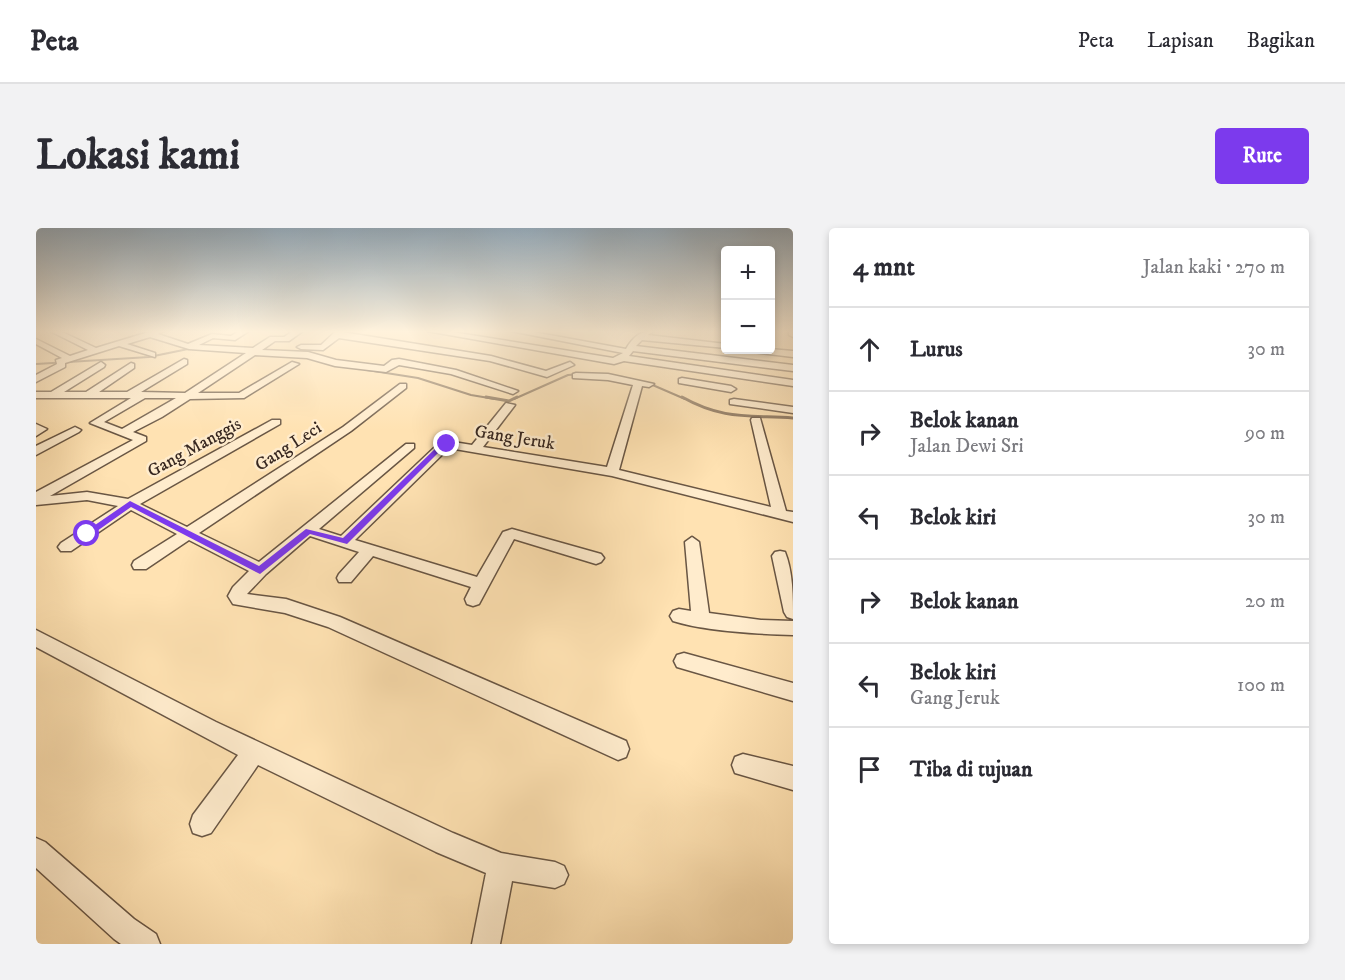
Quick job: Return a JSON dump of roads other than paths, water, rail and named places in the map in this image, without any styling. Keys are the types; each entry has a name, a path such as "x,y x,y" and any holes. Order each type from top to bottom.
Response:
{"street":[{"path":"36,379 59,364"},
{"path":"129,395 180,364"},
{"path":"126,431 189,395 235,364"},
{"path":"36,395 244,395 294,364"},
{"path":"344,364 385,369 394,364"},
{"path":"412,364 453,372 513,391"},
{"path":"512,364 548,374 569,364"},
{"path":"652,364 662,368 793,383"},
{"path":"746,364 793,368"},
{"path":"51,396 101,365"},
{"path":"87,396 131,366"},
{"path":"729,374 734,406 793,410"},
{"path":"576,376 601,376 643,384 612,472"},
{"path":"773,380 778,395"},
{"path":"682,381 731,389"},
{"name":"Gang Leci","path":"140,565 347,429 403,386"},
{"path":"36,499 142,439 126,431 95,423 142,395"},
{"path":"475,449 510,405"},
{"path":"756,420 787,516"},
{"name":"Gang Manggis","path":"66,547 130,504 276,422"},
{"path":"36,427 41,429 36,433"},
{"path":"36,451 75,430"},
{"name":"Gang Jeruk","path":"344,542 441,447 451,444 612,472 787,516"},
{"path":"410,446 260,570 238,591 236,596 239,599 286,606 334,621 618,749"},
{"path":"36,499 87,496 130,504 260,570"},
{"path":"309,531 480,584"},
{"path":"473,599 508,536 512,534 596,558"},
{"path":"692,542 700,620"},
{"path":"345,578 369,550"},
{"path":"780,556 793,612"},
{"path":"679,616 761,627 793,628"},
{"path":"36,638 254,751 446,843 501,866 555,875"},
{"path":"684,661 793,692"},
{"path":"202,824 254,751"},
{"path":"743,765 793,778"},
{"path":"36,850 124,929 146,944"},
{"path":"486,944 501,866"}],"waterway":[{"path":"367,370 418,378 471,395 495,399"},
{"path":"514,399 568,375 580,374"},
{"path":"648,383 685,399"},
{"path":"486,397 509,401 517,397"},
{"path":"682,397 710,410 723,413 793,418"}]}
